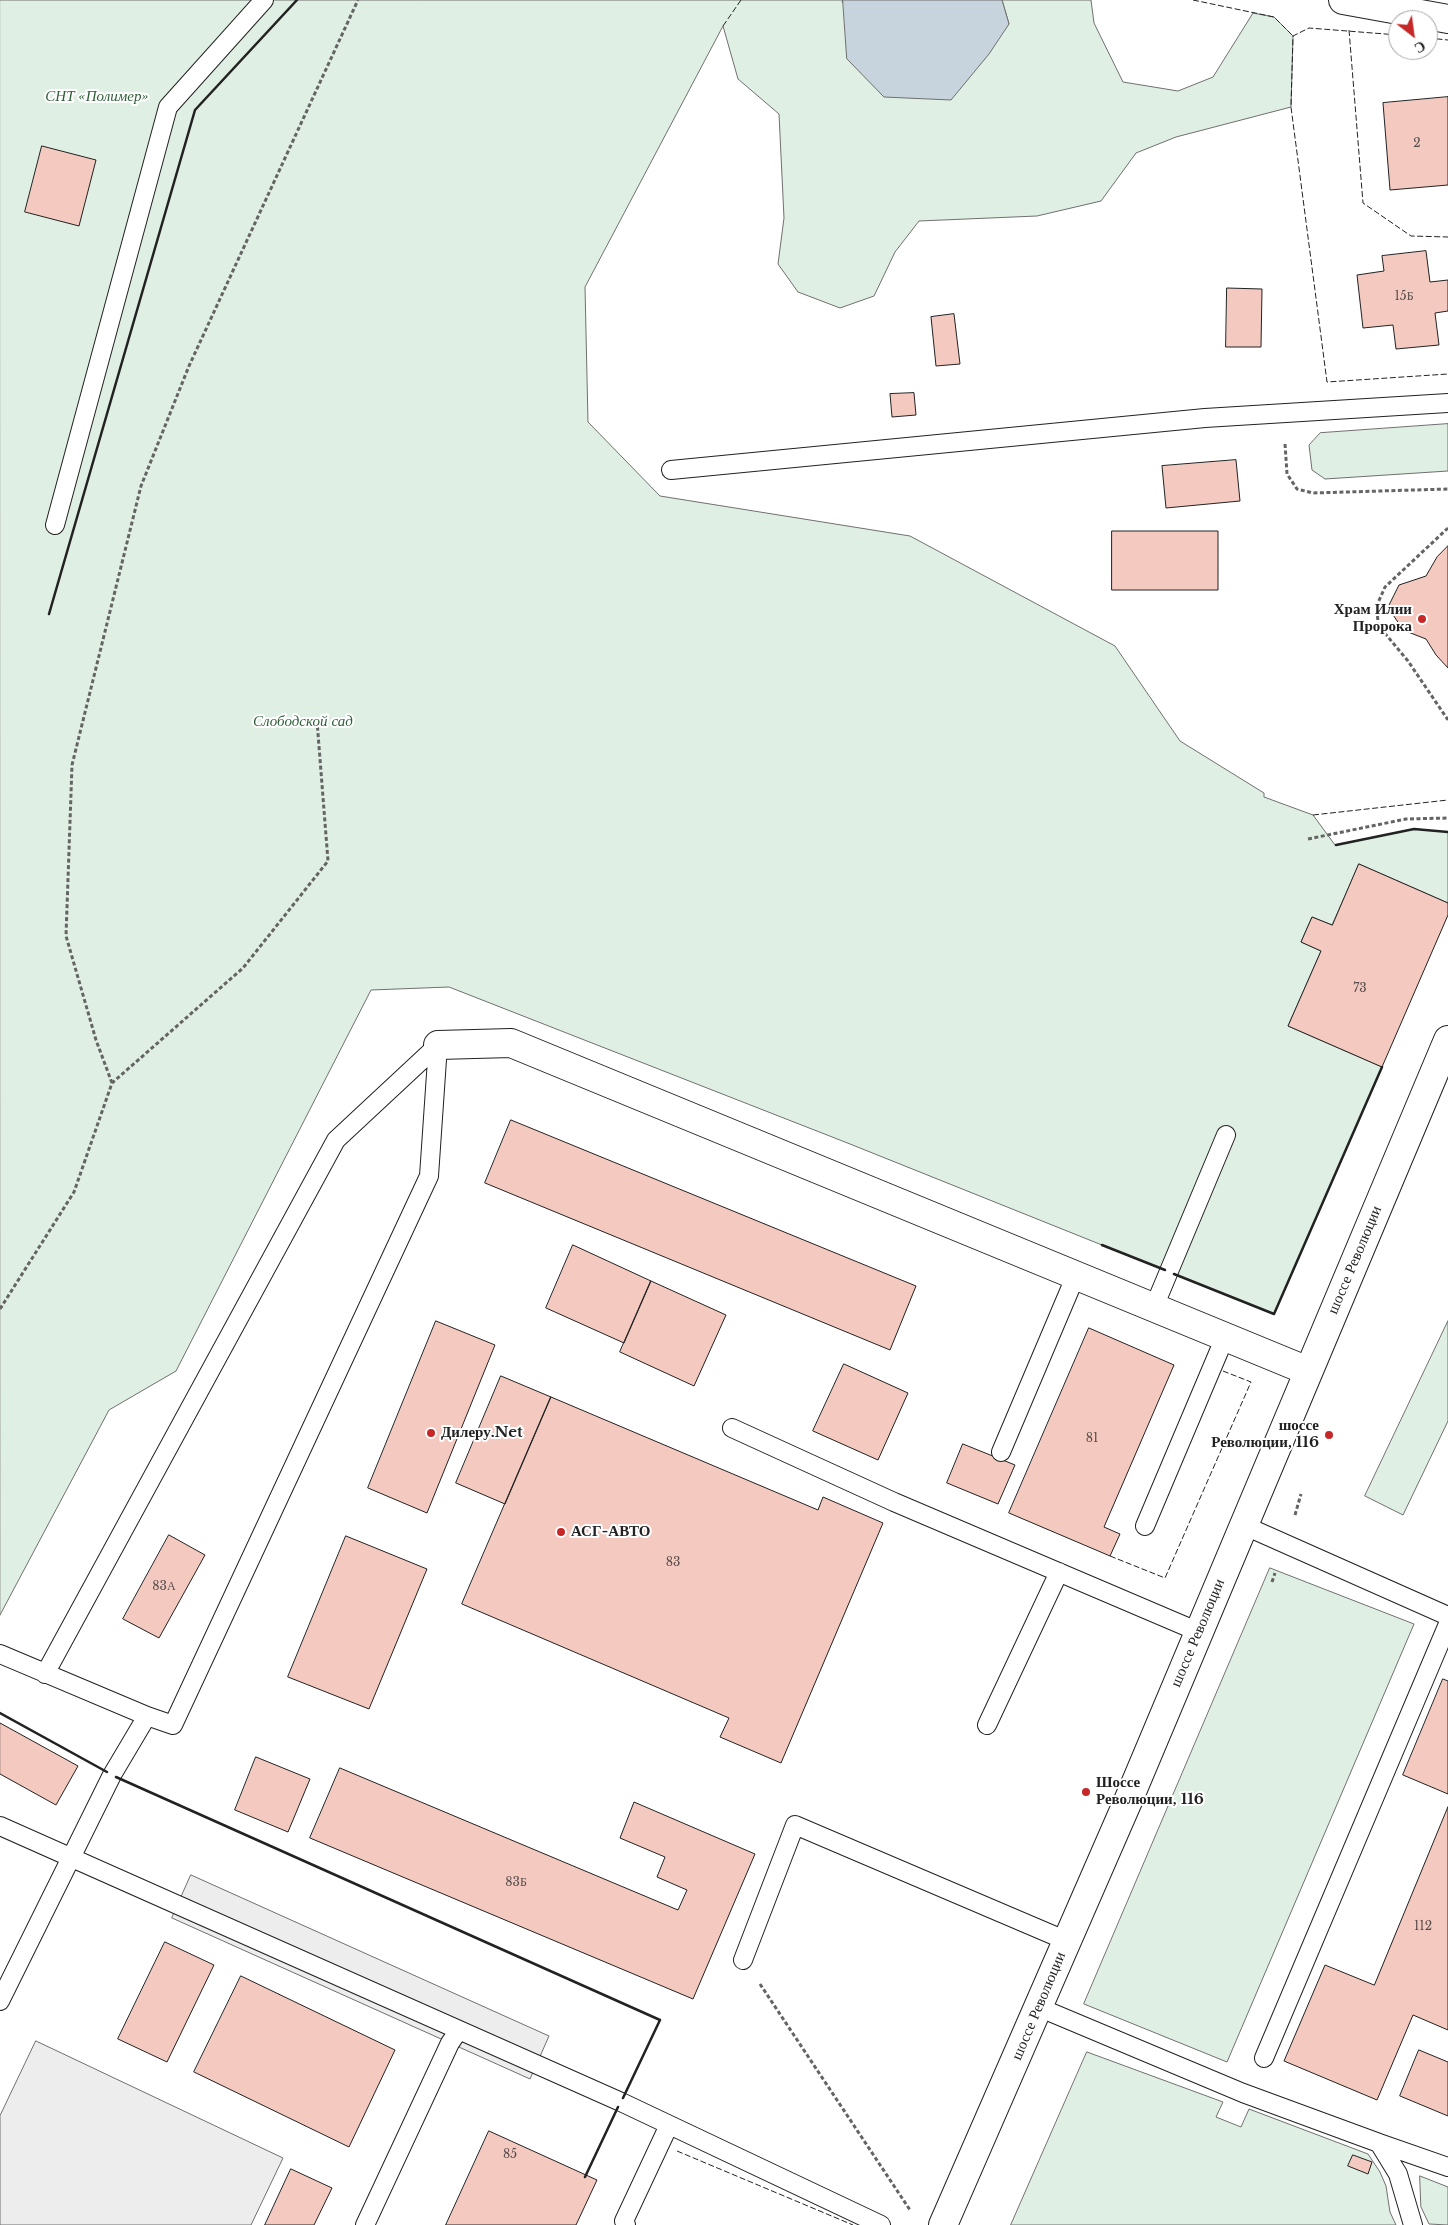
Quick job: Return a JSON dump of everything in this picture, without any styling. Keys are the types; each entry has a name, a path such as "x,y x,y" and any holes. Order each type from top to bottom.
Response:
{"main road":[{"path":"1343,0 1448,19"},
{"name":"шоссе Революции","path":"943,2225 1199,1632 1448,1040"},
{"path":"438,1044 511,1043 1308,1371"}],"lane":[{"path":"56,525 168,107 264,0"},
{"path":"671,470 1283,411 1448,403"},
{"path":"44,1674 336,1140 438,1044"},
{"path":"0,1654 44,1674 173,1725 429,1176 438,1044"},
{"path":"1154,1307 1226,1135"},
{"path":"1001,1452 1076,1275"},
{"path":"1145,1526 1225,1336"},
{"path":"732,1428 894,1502 1199,1632"},
{"path":"1243,1525 1448,1616"},
{"path":"987,1725 1059,1572"},
{"path":"1264,2058 1448,1624"},
{"path":"0,2001 112,1775 147,1716"},
{"path":"0,1826 669,2125 881,2225"},
{"path":"743,1960 795,1826 1067,1941"},
{"path":"1038,2007 1243,2093 1448,2168"},
{"path":"365,2225 450,2044 459,2030"},
{"path":"626,2225 624,2221 669,2125"},
{"path":"1379,2143 1398,2174 1413,2225"}],"path":[{"path":"112,1083 96,1040 66,936 72,765 141,486 189,366 358,0"},
{"path":"1283,411 1288,474 1297,489 1313,493 1448,489"},
{"path":"1448,528 1385,587 1377,605 1378,625 1408,661 1448,720"},
{"path":"0,1309 74,1192 112,1083 243,968 328,861 317,721"},
{"path":"1308,839 1406,819 1448,818"},
{"path":"743,1960 910,2210"}],"green space":[{"name":"Слободской сад","path":"0,0 843,0 842,2 1009,24 1002,0 1091,0 1094,23 1123,82 1178,91 1213,77 1253,13 1274,17 1293,36 1291,107 1176,137 1136,153 1101,201 1037,216 919,221 895,252 874,296 840,308 798,292 778,264 784,218 779,114 738,79 723,26 585,287 588,422 660,496 910,536 1115,646 1180,741 1264,793 1264,797 1313,815 1335,845 1414,829 1448,832 1448,903 1359,864 1332,925 1312,917 1301,942 1321,951 1288,1026 1382,1067 1274,1314 850,1144 449,987 371,990 176,1371 109,1410 0,1615"},
{"path":"1448,424 1448,471 1325,479 1312,470 1309,445 1320,433"},
{"path":"1448,1321 1448,1421 1403,1515 1365,1496"},
{"path":"1270,1568 1414,1624 1227,2062 1084,2004"},
{"path":"1087,2052 1223,2102 1216,2117 1241,2127 1249,2109 1368,2154 1380,2172 1386,2186 1390,2212 1396,2225 1011,2225"},
{"path":"1420,2176 1448,2187 1448,2225 1429,2224 1421,2207"}],"shaded area":[{"path":"843,0 1002,0 1009,24 989,54 951,100 884,97 847,59"},
{"path":"191,1875 549,2036 530,2079 172,1918"},
{"path":"36,2041 283,2158 251,2225 0,2225 0,2116"}],"building":[{"path":"1448,97 1448,185 1390,190 1383,103"},
{"path":"42,146 96,160 79,226 25,212"},
{"path":"1426,251 1430,282 1448,280 1448,311 1435,313 1439,345 1396,349 1393,325 1363,328 1357,275 1384,271 1382,256"},
{"path":"1227,288 1262,289 1261,347 1226,347"},
{"path":"954,314 960,364 936,366 931,317"},
{"path":"914,393 916,415 892,417 890,394"},
{"path":"1236,460 1240,501 1166,508 1162,466"},
{"path":"1112,531 1218,531 1218,590 1112,590"},
{"name":"Храм Илии Пророка","path":"1448,546 1448,668 1436,655 1426,639 1403,630 1388,607 1399,585 1426,576 1437,557"},
{"path":"1359,864 1448,903 1448,915 1382,1067 1288,1026 1321,951 1301,942 1312,917 1332,925"},
{"path":"511,1120 916,1286 890,1350 485,1183"},
{"path":"573,1245 651,1281 624,1343 546,1308"},
{"path":"651,1281 726,1315 694,1386 620,1352"},
{"path":"436,1321 495,1345 427,1513 368,1488"},
{"path":"1089,1328 1174,1365 1104,1527 1120,1534 1110,1556 1009,1513"},
{"path":"844,1364 908,1393 878,1460 813,1431"},
{"path":"501,1376 551,1397 505,1504 456,1483"},
{"path":"551,1397 818,1510 823,1497 883,1523 781,1763 720,1737 729,1718 462,1604"},
{"path":"963,1444 1015,1465 998,1504 947,1483"},
{"path":"169,1535 205,1555 159,1638 123,1619"},
{"path":"346,1536 427,1569 369,1709 288,1677"},
{"path":"1443,1679 1448,1681 1448,1794 1403,1775"},
{"path":"0,1723 78,1766 56,1805 0,1774"},
{"path":"256,1757 310,1779 288,1832 235,1810"},
{"path":"340,1768 678,1910 687,1890 657,1877 665,1857 620,1838 634,1802 755,1854 693,1999 310,1838"},
{"path":"1448,1807 1448,2030 1413,2015 1377,2100 1284,2061 1325,1965 1374,1985"},
{"path":"165,1942 214,1965 167,2062 118,2039"},
{"path":"241,1976 395,2050 349,2147 194,2072"},
{"path":"1419,2050 1448,2062 1448,2116 1400,2096"},
{"path":"489,2131 597,2180 576,2225 446,2225"},
{"path":"1353,2155 1372,2162 1368,2174 1348,2166"},
{"path":"291,2169 332,2188 314,2225 265,2225"}],"fence":[{"path":"723,26 741,0"},
{"path":"1193,0 1274,17 1293,36"},
{"path":"1388,34 1309,28 1293,36 1291,107 1327,382 1448,374"},
{"path":"1349,30 1363,203 1411,236 1448,237"},
{"path":"1438,39 1448,40"},
{"path":"1313,815 1448,800"},
{"path":"1110,1556 1165,1578 1251,1382 1223,1371"},
{"path":"677,2151 853,2225"}],"wall":[{"path":"49,614 195,110 297,0"},
{"path":"1336,845 1414,829 1448,832"},
{"path":"1174,1274 1274,1314 1382,1067"},
{"path":"1102,1245 1165,1270"},
{"path":"0,1713 107,1772"},
{"path":"116,1777 660,2020 623,2098"},
{"path":"585,2177 618,2107"}],"place":[{"name":"Храм Илии Пророка","path":"1422,619"},
{"name":"Дилеру.Net","path":"431,1433"},
{"name":"шоссе Революции, 116","path":"1329,1435"},
{"name":"АСГ-АВТО","path":"561,1532"},
{"name":"Шоссе Революции, 116","path":"1086,1792"}],"park label":[{"name":"СНТ «Полимер»","path":"97,97"}]}
